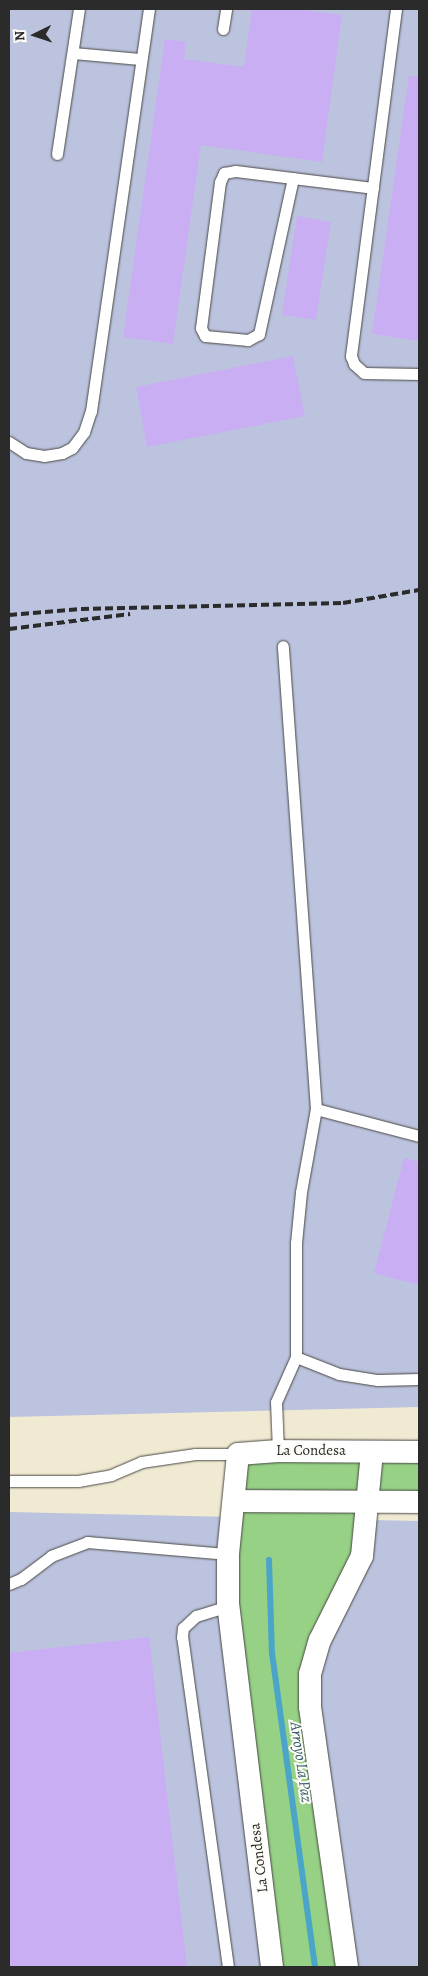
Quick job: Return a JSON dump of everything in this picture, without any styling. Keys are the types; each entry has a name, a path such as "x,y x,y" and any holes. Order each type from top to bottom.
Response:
{"street":[{"name":"La Condesa","path":"272,1967 228,1606 228,1554 235,1501 238,1454 278,1450 419,1452"},
{"path":"347,1967 310,1707 310,1674 320,1640 362,1556 369,1502 372,1452"},
{"path":"235,1501 419,1502"}],"lane":[{"path":"57,154 79,9"},
{"path":"9,442 26,453 44,456 62,453 72,448 84,432 91,411 140,59 149,9"},
{"path":"223,29 226,9"},
{"path":"396,9 351,356 354,364 364,373 419,374"},
{"path":"73,52 140,59"},
{"path":"293,178 258,334 248,340 205,336 201,328 221,177 235,171 293,178 373,188"},
{"path":"278,1450 276,1402 296,1357 296,1243 301,1192 316,1109 283,646"},
{"path":"316,1109 419,1136"},
{"path":"296,1357 339,1374 378,1380 419,1379"},
{"path":"9,1481 78,1481 111,1475 141,1462 195,1454 238,1454"},
{"path":"9,1584 21,1579 51,1556 87,1542 228,1554"},
{"path":"228,1606 196,1616 184,1628 182,1637 228,1967"}],"shaded area":[{"path":"9,9 419,9 419,1407 9,1417"},
{"path":"9,1512 419,1521 419,1967 9,1967"}],"green space":[{"path":"419,1452 419,1502 369,1502 310,1674 347,1967 272,1967 228,1606 238,1454"}],"building":[{"path":"252,9 295,9 342,15 322,162 201,145 173,344 123,337 165,39 186,42 184,59 244,67"},
{"path":"409,76 419,77 419,341 372,334"},
{"path":"297,216 331,222 316,320 282,315"},
{"path":"293,356 305,416 147,447 136,387"},
{"path":"404,1158 419,1162 419,1285 374,1273"},
{"path":"149,1637 187,1967 9,1967 9,1653"}],"waterway":[{"name":"Arroyo La Paz","path":"269,1560 272,1653 315,1967"}],"railway":[{"path":"9,615 81,609 343,603 419,590"},
{"path":"9,629 130,614"}]}
